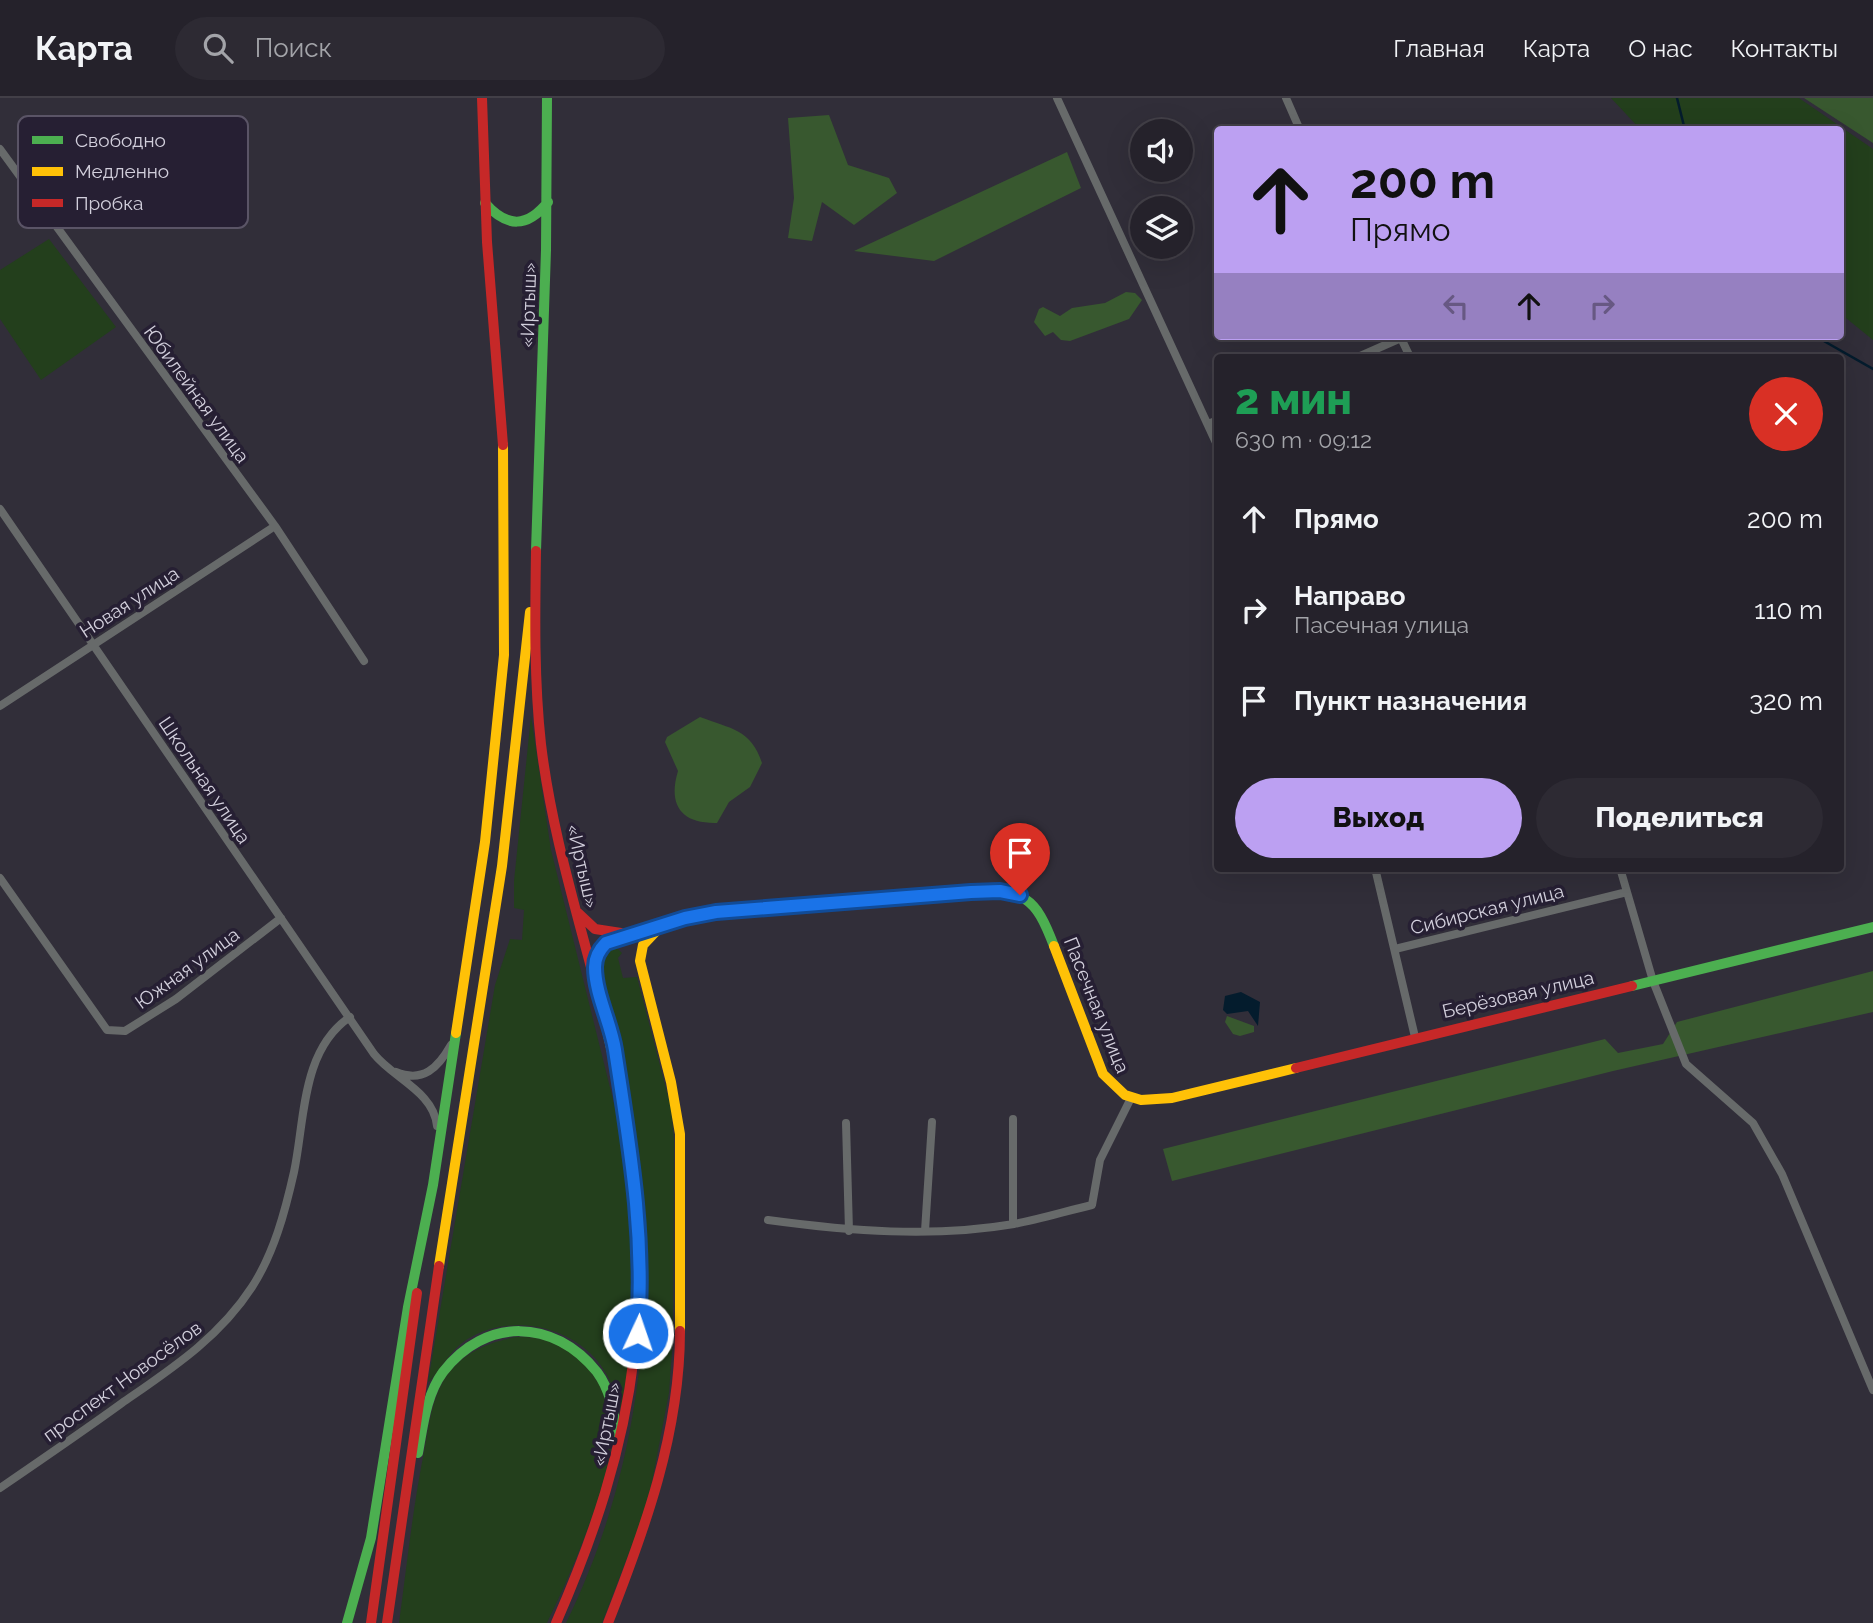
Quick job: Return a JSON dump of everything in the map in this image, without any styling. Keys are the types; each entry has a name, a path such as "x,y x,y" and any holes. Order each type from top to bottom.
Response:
{"main road":[{"name":"«Иртыш»","path":"347,1623 371,1538 408,1307 433,1185 485,842 504,655 503,441 485,203 482,98"},
{"name":"«Иртыш»","path":"547,98 545,344 533,536 542,746 574,904 619,1077 636,1182 641,1275 635,1362 618,1463 586,1562 556,1623"},
{"path":"485,203 501,220 520,223 539,215 548,202"},
{"path":"389,1623 417,1404 506,846 526,658 533,536"},
{"name":"Пасечная улица","path":"634,933 685,918 763,907 971,892 1000,891 1020,895 1029,899 1042,915 1102,1074 1119,1094 1130,1100 1172,1098"},
{"path":"574,904 585,923 595,929 609,933 634,933"},
{"path":"608,1623 659,1482 676,1397 680,1351 680,1134 671,1082 640,961 643,945 660,927"},
{"name":"Берёзовая улица","path":"1172,1098 1873,927"},
{"path":"619,1077 595,965 606,943 634,933"},
{"path":"371,1623 433,1185"},
{"path":"389,1623 426,1410 443,1371 465,1350 487,1337 528,1331 557,1338 580,1351 598,1370 611,1392 618,1428 618,1463"}],"street":[{"path":"1057,98 1214,438"},
{"path":"1286,98 1298,126"},
{"name":"Юбилейная улица","path":"0,149 18,174"},
{"name":"Юбилейная улица","path":"57,228 275,527 365,661"},
{"path":"1364,354 1395,340"},
{"path":"1208,424 1214,421"},
{"name":"Школьная улица","path":"0,509 350,1017 387,1068 433,1109 439,1146"},
{"name":"Новая улица","path":"0,706 275,527"},
{"path":"1376,872 1415,1037"},
{"path":"1621,872 1653,981 1686,1064 1753,1123 1782,1174 1873,1390"},
{"name":"Южная улица","path":"0,878 107,1030 125,1031 176,999 281,918"},
{"name":"Сибирская улица","path":"1395,949 1628,892"},
{"name":"проспект Новосёлов","path":"0,1488 189,1355 227,1322 267,1260 286,1204 316,1060 335,1027 350,1017"},
{"path":"387,1068 406,1076 425,1074 442,1061 454,1039"},
{"path":"768,1220 849,1231 925,1231 1013,1224 1092,1205 1100,1160 1130,1100"},
{"path":"1013,1119 1013,1224"},
{"path":"925,1231 932,1122"},
{"path":"846,1124 849,1231"}],"green space":[{"path":"1611,98 1799,98 1840,126 1637,126"},
{"path":"1804,98 1873,98 1873,143"},
{"path":"829,115 848,165 889,178 897,193 854,225 822,202 812,241 788,238 794,198 788,118"},
{"path":"1844,129 1873,149 1873,340 1844,316"},
{"path":"1067,152 1081,188 934,261 854,251"},
{"path":"49,239 116,327 41,380 0,319 0,270"},
{"path":"1126,292 1135,293 1142,300 1129,319 1070,341 1061,340 1053,332 1045,336 1034,322 1039,309 1043,307 1060,316 1072,308 1105,303"},
{"path":"531,716 551,850 623,1140 631,1201 634,1286 629,1367 621,1408 605,1372 590,1353 562,1335 530,1326 497,1328 466,1340 428,1382 495,985 510,939 522,940 524,910 514,908 514,881"},
{"path":"700,717 746,737 762,763 750,787 729,802 717,823 694,820 680,810 675,793 678,771 665,742 667,737"},
{"path":"614,945 622,953 618,958 623,978 637,977 671,1108 674,1140 673,1338 669,1393 652,1482 641,1521 602,1623 566,1623 593,1560 614,1496 630,1431 640,1365 644,1231 639,1164 627,1080 601,972 603,956"},
{"path":"1873,971 1873,1012 1613,1071 1172,1181 1163,1149 1605,1039 1618,1053 1663,1044 1677,1022"},
{"path":"1227,1016 1254,1026 1254,1032 1240,1036 1233,1034 1225,1022"},
{"path":"516,1337 550,1341 572,1353 597,1381 609,1407 612,1425 606,1469 589,1526 567,1581 547,1623 399,1623 417,1491 437,1396 450,1371 466,1356 495,1342"}],"water":[{"path":"1241,992 1260,1002 1258,1026 1248,1011 1227,1014 1223,1010 1225,996"}],"waterway":[{"path":"1677,98 1684,126"},
{"path":"1822,340 1873,369"}],"traffic: fast":[{"path":"536,551 546,250 547,98"},
{"path":"485,203 501,217 517,222 532,217 548,202"},
{"path":"596,973 598,953 610,940 685,918 763,907 971,892 1004,893 1026,900 1041,916 1054,946"},
{"path":"1632,986 1873,927"},
{"path":"347,1623 371,1538 408,1307 433,1185 456,1033"},
{"path":"418,1453 429,1401 443,1372 460,1354 479,1341 520,1331 561,1341 580,1354 597,1372 609,1395 618,1437"}],"traffic: slow":[{"path":"456,1033 485,842 504,655 503,445"},
{"path":"439,1266 502,866 530,612"},
{"path":"660,927 643,945 640,961 671,1082 680,1134 680,1331"},
{"path":"1054,946 1103,1074 1125,1095 1141,1100 1172,1098 1296,1068"},
{"path":"597,990 618,1080 633,1172 639,1264 634,1356"}],"traffic: jam":[{"path":"482,98 487,242 503,445"},
{"path":"536,551 536,672 545,775 597,990"},
{"path":"578,913 595,929 621,933"},
{"path":"1296,1068 1632,986"},
{"path":"387,1623 439,1266"},
{"path":"371,1623 417,1293"},
{"path":"608,1623 658,1480 674,1406 680,1331"},
{"path":"556,1623 583,1558 615,1459 634,1356"}],"route":[{"path":"638,1333 641,1275 638,1203 614,1046 595,970 601,948 618,937 716,912 971,892 1000,891 1020,895"}]}
